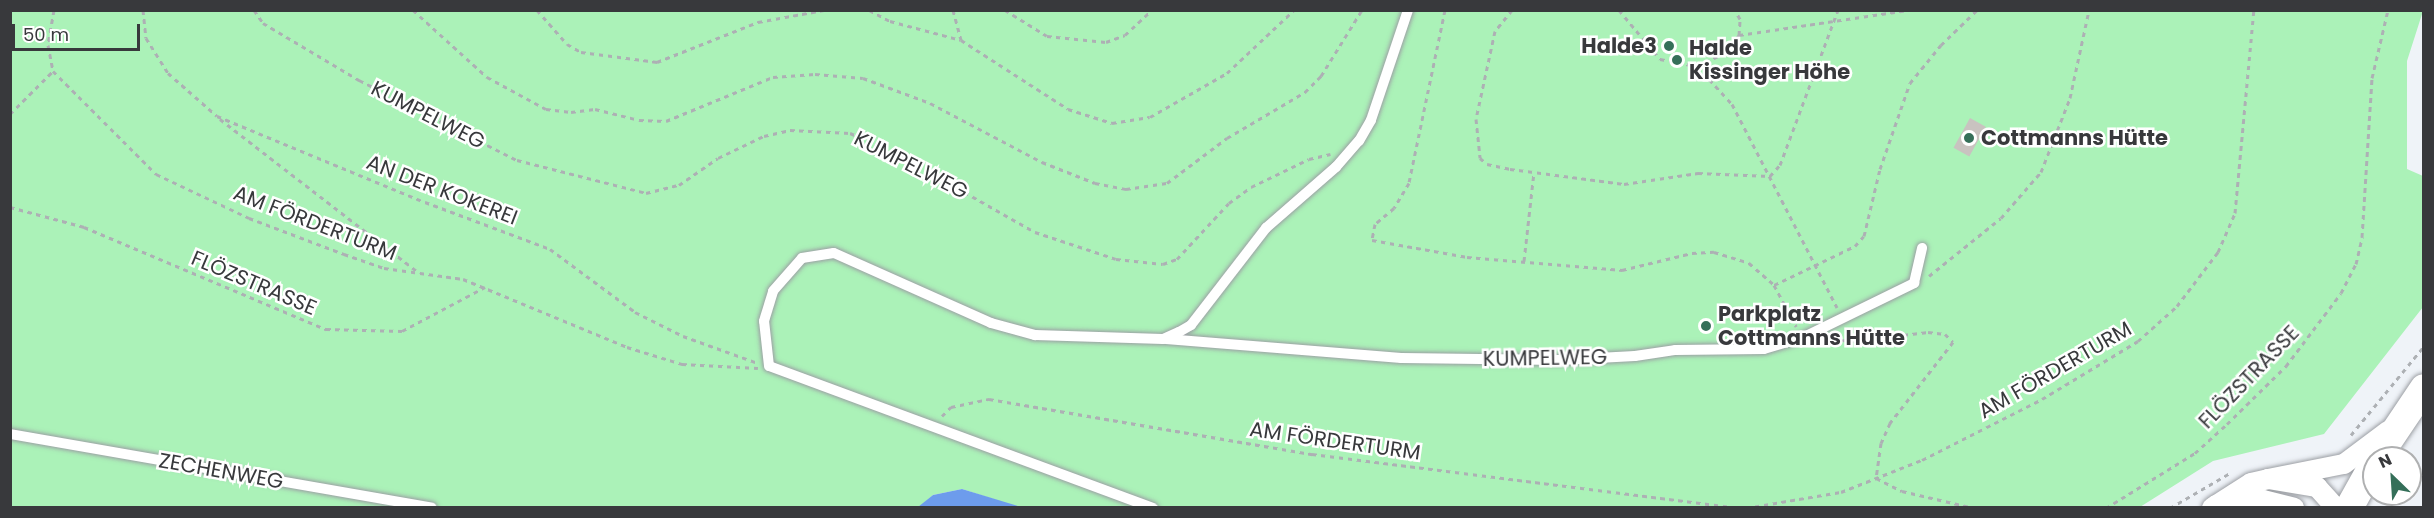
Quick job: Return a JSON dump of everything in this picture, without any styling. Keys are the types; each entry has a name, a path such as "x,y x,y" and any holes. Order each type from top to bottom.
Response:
{"main road":[{"path":"2384,446 2397,424 2424,388"},
{"path":"2349,507 2362,484"}],"street":[{"path":"2214,506 2251,483 2344,464 2397,424"},
{"path":"2268,479 2317,487 2336,507"},
{"path":"2214,506 2264,500 2294,507"}],"lane":[{"path":"1163,339 1191,325 1266,228 1336,167 1359,141 1371,120 1408,10"},
{"path":"1914,283 1922,248"},
{"name":"KUMPELWEG","path":"768,366 764,333 766,304 791,269 802,258 816,254 834,253 858,261 981,319 1035,335 1163,339 1401,358 1560,360 1635,356 1675,350 1764,349 1804,337 1843,320 1914,283"},
{"path":"768,366 934,424 1153,507"},
{"name":"ZECHENWEG","path":"10,434 432,507"}],"path":[{"path":"10,114 53,71 48,45 54,10"},
{"name":"AN DER KOKEREI","path":"143,10 146,38 168,74 217,116 425,202 550,249 635,312 683,336 768,366"},
{"name":"KUMPELWEG","path":"254,10 264,22 359,80 517,160 602,184 646,193 664,191 732,150 764,136 790,130 850,133 894,152 1058,243 1116,259 1144,263 1163,264 1177,259 1229,203 1251,187 1309,159 1334,153 1359,141"},
{"path":"413,10 487,77 546,109 571,112 595,109 639,120 666,121 773,77 815,74 863,78 930,103 1042,162 1095,183 1126,189 1167,183 1227,138 1305,92 1321,76 1362,10"},
{"path":"537,10 567,44 581,51 657,62 758,22 824,10"},
{"path":"869,10 890,21 961,40 1068,108 1112,123 1132,122 1150,117 1227,73 1294,10"},
{"path":"953,10 961,40"},
{"path":"1005,10 1047,36 1106,42 1125,35 1152,10"},
{"path":"1445,10 1408,183 1394,208 1376,224 1372,240 1467,257 1622,270 1692,253 1714,252 1749,264 1774,285 1804,337"},
{"path":"1512,10 1495,31 1476,119 1477,149 1487,164 1624,184 1698,172 1770,176"},
{"path":"1618,10 1660,59 1697,66 1725,53 1739,35 1740,20 1735,10"},
{"path":"1770,176 1780,165 1838,10"},
{"path":"1739,35 1908,10"},
{"path":"1774,285 1855,246 1864,236 1880,169 1910,83 1977,10"},
{"path":"1914,283 1956,257 2001,218 2041,171 2070,98 2089,10"},
{"name":"AM FÖRDERTURM","path":"1746,507 1820,497 1876,478 1960,442 2138,341 2177,306 2218,252 2235,213 2254,10"},
{"name":"FLÖZSTRASSE","path":"2106,507 2195,453 2286,366 2341,293 2356,264 2362,237 2372,78 2388,10"},
{"path":"1697,66 1732,104 1817,265 1843,320"},
{"name":"AM FÖRDERTURM","path":"53,71 156,174 249,218 384,268 463,279 578,330 682,364 745,369 768,366"},
{"path":"217,116 420,274"},
{"path":"1524,261 1534,172"},
{"name":"FLÖZSTRASSE","path":"10,207 84,227 326,329 402,331 485,287"},
{"path":"1819,329 1826,338 1850,341 1928,332 1945,334 1953,342 1890,423 1881,443 1876,478 1902,491 1974,507"},
{"path":"2343,442 2424,346"},
{"name":"AM FÖRDERTURM","path":"934,424 951,407 989,399 1312,454 1740,507"}],"green space":[{"path":"10,11 2423,11 2407,61 2407,169 2423,176 2423,307 2324,434 2213,461 2140,507 1021,508 962,489 933,495 918,508 11,507"}],"water":[{"path":"962,489 1021,507 918,507 933,495"}],"building":[{"name":"Cottmanns Hütte","path":"1970,118 1986,127 1969,156 1954,148"}],"place":[{"name":"Halde3","path":"1669,46"},
{"name":"Halde Kissinger Höhe","path":"1677,60"},
{"name":"Cottmanns Hütte","path":"1969,138"},
{"name":"Parkplatz Cottmanns Hütte","path":"1706,326"}]}
